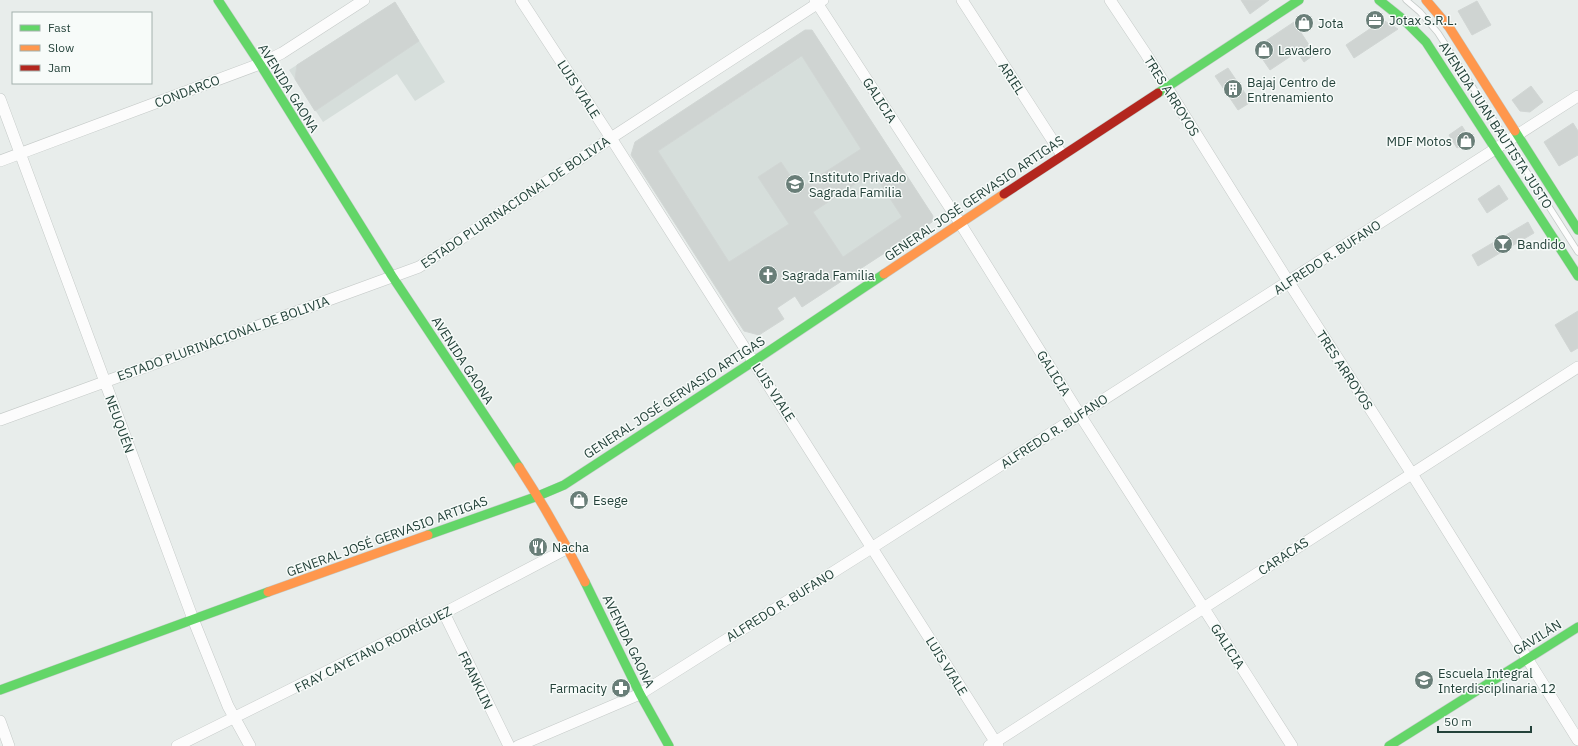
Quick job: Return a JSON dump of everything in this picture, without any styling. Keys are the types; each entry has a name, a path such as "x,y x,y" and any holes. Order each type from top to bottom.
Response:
{"street":[{"name":"AVENIDA GAONA","path":"218,0 260,64 392,276 538,496 568,548 640,694 669,746"},
{"name":"CONDARCO","path":"0,161 260,64 282,53 364,0"},
{"name":"LUIS VIALE","path":"521,0 754,361 872,547 994,745"},
{"name":"ARIEL","path":"962,0 1062,155"},
{"name":"TRES ARROYOS","path":"1110,0 1146,54 1288,281 1412,474 1578,740"},
{"name":"GENERAL JOSÉ GERVASIO ARTIGAS","path":"0,690 193,619 538,496 564,485 1299,0"},
{"name":"AVENIDA JUAN BAUTISTA JUSTO","path":"1378,0 1392,9 1426,42 1578,276"},
{"name":"AVENIDA JUAN BAUTISTA JUSTO","path":"1426,0 1449,27 1578,230"},
{"name":"ESTADO PLURINACIONAL DE BOLIVIA","path":"0,420 419,267 819,1"},
{"name":"GALICIA","path":"819,1 1080,415 1292,746"},
{"name":"ALFREDO R. BUFANO","path":"518,746 640,694 1080,415 1578,96"},
{"name":"NEUQUÉN","path":"0,98 193,619 225,700 250,746"},
{"name":"CARACAS","path":"994,745 1203,607 1578,367"},
{"name":"FRAY CAYETANO RODRÍGUEZ","path":"177,746 444,613 568,548"},
{"name":"FRANKLIN","path":"444,613 509,746"},
{"name":"GAVILÁN","path":"1389,746 1578,626"},
{"path":"0,721 10,746"}],"lane":[{"path":"1406,0 1420,12 1438,32 1578,252"}],"shaded area":[{"path":"395,2 445,82 415,101 397,74 323,122 289,70"},
{"name":"Instituto Privado Sagrada Familia","path":"821,44 933,216 932,222 802,307 760,242 729,263 658,151"}],"building":[{"path":"1241,0 1269,0 1250,14"},
{"path":"1477,1 1491,25 1472,35 1458,11"},
{"path":"395,2 419,41 315,111 295,79 297,65"},
{"path":"1383,20 1398,29 1354,58 1346,45"},
{"path":"1294,22 1315,54 1304,62 1297,52 1270,70 1255,48"},
{"path":"805,30 812,30 933,216 932,222 802,307 795,296 777,308 784,319 759,335 744,331 631,155 635,142","holes":["802,56 861,149 799,189 781,162 758,177 789,224 729,262 658,151","873,172 902,217 843,257 813,212"]},
{"name":"Bajaj Centro de Entrenamiento","path":"1228,68 1251,102 1238,110 1215,76"},
{"path":"1531,86 1543,102 1530,112 1520,111 1512,100"},
{"path":"1573,123 1578,131 1578,155 1559,166 1544,142"},
{"path":"1462,126 1469,137 1466,142 1457,148 1449,135"},
{"path":"1499,185 1508,199 1487,213 1478,199"},
{"name":"Bandido","path":"1528,222 1534,233 1478,266 1472,255"},
{"path":"1578,311 1578,348 1571,352 1555,325"}],"traffic: fast":[{"path":"218,0 260,64 392,276 519,467"},
{"path":"1158,93 1299,0"},
{"path":"1379,0 1404,20 1426,42 1578,276"},
{"path":"1515,131 1578,230"},
{"path":"428,535 538,496 564,485 884,274"},
{"path":"585,582 640,694 669,746"},
{"path":"0,690 268,592"},
{"path":"1389,746 1578,627"}],"traffic: slow":[{"path":"1426,0 1449,27 1515,131"},
{"path":"884,274 1004,194"},
{"path":"519,467 554,523 585,582"},
{"path":"268,592 428,535"}],"traffic: jam":[{"path":"1004,194 1158,93"}],"place":[{"name":"Jotax S.R.L.","path":"1375,20"},
{"name":"Jota","path":"1304,23"},
{"name":"Lavadero","path":"1264,50"},
{"name":"Bajaj Centro de Entrenamiento","path":"1233,89"},
{"name":"MDF Motos","path":"1466,141"},
{"name":"Instituto Privado Sagrada Familia","path":"795,184"},
{"name":"Bandido","path":"1503,244"},
{"name":"Sagrada Familia","path":"768,275"},
{"name":"Esege","path":"579,500"},
{"name":"Nacha","path":"538,547"},
{"name":"Escuela Integral Interdisciplinaria 12","path":"1424,680"},
{"name":"Farmacity","path":"621,688"}]}
